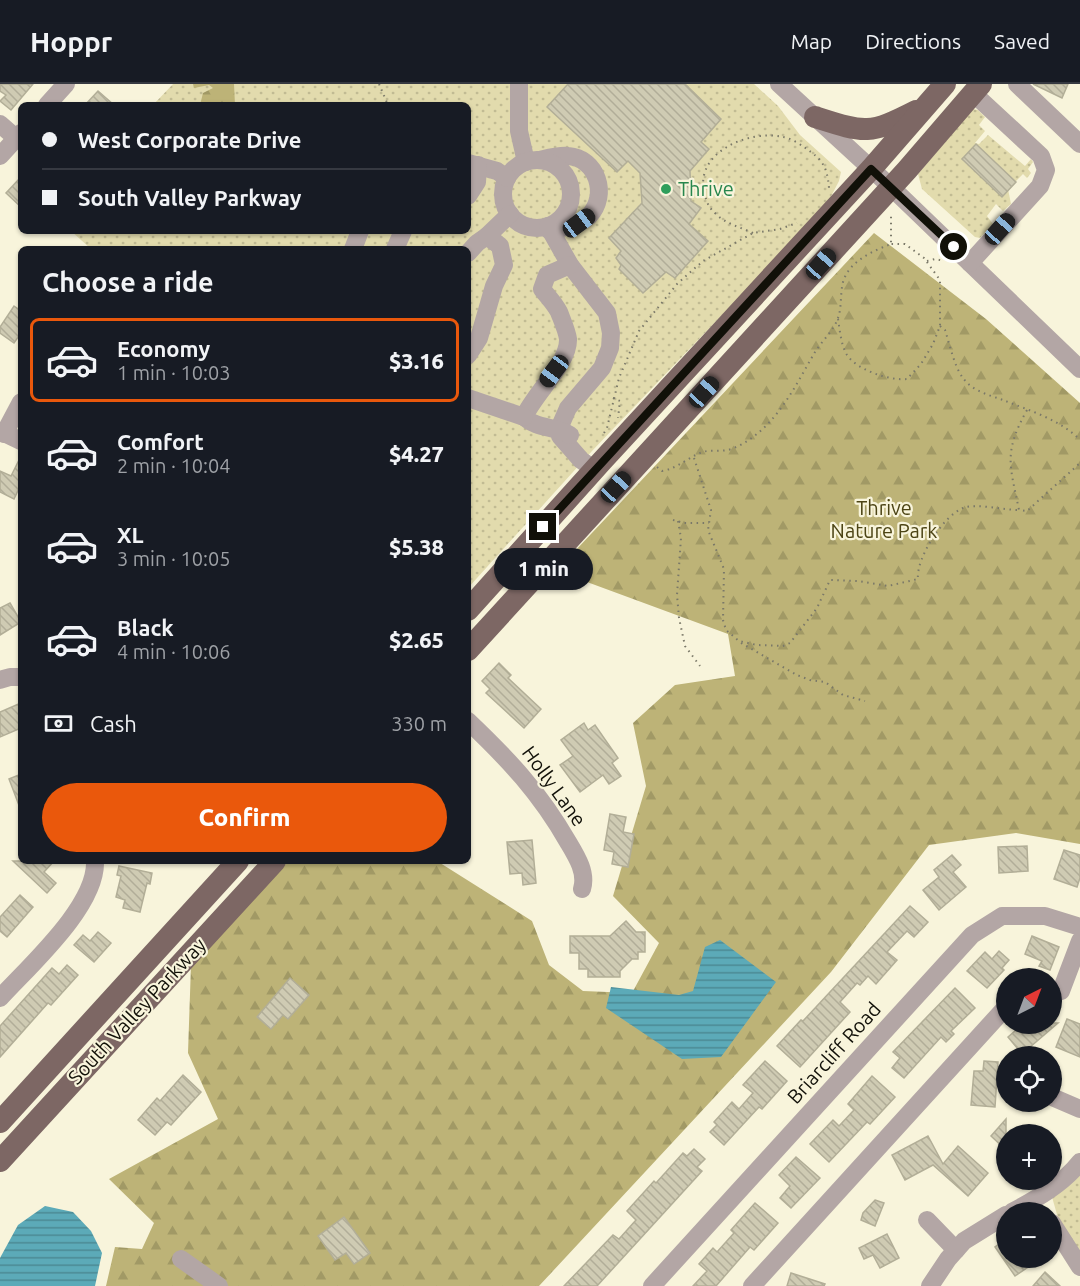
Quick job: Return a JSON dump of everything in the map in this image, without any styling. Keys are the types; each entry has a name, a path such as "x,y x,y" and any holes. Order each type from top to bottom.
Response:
{"main road":[{"path":"471,607 871,169 945,84"},
{"path":"471,647 978,89"},
{"path":"815,117 850,129 870,130 884,127 926,107"},
{"path":"595,470 616,487"},
{"name":"South Valley Parkway","path":"0,1122 235,864"},
{"name":"South Valley Parkway","path":"0,1161 272,864"}],"street":[{"path":"50,102 66,84"},
{"path":"519,84 519,131 533,161"},
{"path":"779,84 891,187 1080,369"},
{"path":"1017,84 1080,144"},
{"path":"970,262 1040,186 1046,170 1041,156 978,89"},
{"path":"0,124 18,136 0,156"},
{"path":"568,156 587,162 598,178 598,197 590,215 579,223 549,228 537,228 517,222 505,205 503,194 507,178 517,167 533,161 568,156"},
{"path":"533,161 551,163 559,169 570,189 570,201 566,212 549,228"},
{"path":"471,191 477,182 473,164 497,171 507,178"},
{"path":"471,250 510,214"},
{"path":"549,228 570,265 607,313 610,348 602,368 568,408 561,424 560,436 581,460 595,470"},
{"path":"471,351 478,338 494,286 504,265 500,246 488,236"},
{"path":"524,417 530,404 565,355 568,339 563,321 543,289 547,275 570,265"},
{"path":"471,399 524,417 532,424 561,430"},
{"path":"18,407 2,432 18,440"},
{"path":"0,680 18,677"},
{"name":"Holly Lane","path":"471,724 529,782 552,813 577,858 585,880 582,889"},
{"path":"0,998 71,920 94,879 95,864"},
{"name":"Briarcliff Road","path":"652,1286 972,935 1002,916 1045,916 1080,927"},
{"path":"1062,988 1080,941"},
{"path":"752,1286 996,1018"},
{"path":"1062,1101 1080,1108"},
{"path":"1043,1202 1080,1162"},
{"path":"927,1220 956,1250"},
{"path":"930,1286 964,1241 996,1221"},
{"path":"1062,1239 1080,1267"},
{"path":"181,1259 219,1286"}],"path":[{"path":"379,84 387,102"},
{"path":"753,233 728,224 717,216 708,206 703,190 705,171 713,157 729,146 749,138 764,136 783,137 797,143 815,154 827,170 829,190"},
{"path":"891,213 891,244"},
{"path":"602,435 626,358 639,332 676,284 703,261 753,233 780,229 798,223"},
{"path":"891,244 905,244 927,261 940,280 940,326 930,350 913,374 907,379 895,380 854,362 844,349 838,319 843,282 847,273 855,263 891,244"},
{"path":"927,261 931,259 944,261"},
{"path":"657,467 662,471 674,469 704,451 718,452 734,449 765,426 786,404 824,338 838,319"},
{"path":"940,326 945,330 963,378 978,391 1062,426 1073,432 1080,440"},
{"path":"613,398 620,401 617,420"},
{"path":"1019,510 1010,462 1012,441 1027,410"},
{"path":"694,458 711,510 708,530 724,569 723,620 726,630 739,641 796,675 825,682 843,695 865,701"},
{"path":"739,641 757,645 783,646 790,643 818,608 830,580 858,581 888,586 918,579 917,569 929,543 942,525 963,508 982,506 1001,510 1027,511 1080,463"},
{"path":"673,520 699,524 709,523"},
{"path":"678,521 681,537 677,595 679,618 685,646 700,666"}],"shaded area":[{"path":"173,84 754,84 778,106 800,135 841,172 839,181 826,206 592,451 471,585 471,246 88,246 74,234 471,234 471,102 156,102"},
{"path":"973,109 978,110 985,117 979,125 985,131 975,143 979,144 988,135 1025,166 1031,159 1033,162 1028,169 1031,173 1027,178 1023,174 1008,189 1011,204 1003,211 996,204 987,216 993,224 980,238 975,237 922,189 918,174"},
{"path":"1080,1171 1080,1254 1062,1225 1062,1202 1053,1202 1052,1197"}],"green space":[{"path":"193,84 234,84 235,102 201,102 203,93 213,88 209,85 194,88"},
{"name":"Thrive Nature Park","path":"874,233 986,319 1080,403 1080,844 1016,833 929,845 831,972 539,1286 106,1286 115,1247 142,1249 154,1223 109,1179 218,1119 188,1053 191,965 269,879 286,864 442,864 532,921 549,965 583,991 632,993 659,943 613,896 646,786 633,723 675,685 735,676 728,634 587,582 575,551"}],"water":[{"path":"720,940 776,982 721,1057 682,1059 606,1008 611,987 679,995 693,991 705,947"},
{"path":"45,1206 73,1212 91,1231 102,1253 95,1286 0,1286 0,1258 18,1225"}],"building":[{"path":"0,84 33,84 11,110 0,101 6,95 0,91"},
{"name":"Thrive","path":"568,84 685,84 721,119 701,142 709,149 690,171 691,201 701,208 689,224 708,241 675,278 666,272 643,293 619,269 621,265 616,258 621,251 609,238 642,203 640,173 628,161 617,172 547,107"},
{"path":"1033,84 1068,84 1062,98"},
{"path":"98,91 111,102 88,102"},
{"path":"976,144 1016,182 1002,197 962,159"},
{"path":"18,180 18,204 6,193"},
{"path":"14,306 18,309 18,337 14,343 0,333 0,327"},
{"path":"18,462 18,490 14,499 0,492 0,471 11,476"},
{"path":"10,603 18,617 18,624 0,635 0,608"},
{"path":"499,663 511,675 508,678 541,709 524,728 486,693 490,689 482,681"},
{"path":"18,704 18,729 0,737 0,712"},
{"path":"584,723 588,730 595,725 618,758 612,763 621,776 609,784 603,775 580,792 560,765 573,756 561,740"},
{"path":"18,775 18,803 9,779"},
{"path":"610,814 626,817 623,832 634,834 628,867 612,864 614,852 604,850"},
{"path":"532,840 536,883 523,885 522,873 510,874 507,842"},
{"path":"1027,846 1028,871 999,873 998,847"},
{"path":"1064,850 1080,855 1080,878 1077,887 1054,879"},
{"path":"952,855 961,865 953,872 966,887 939,910 923,890 939,877 934,870"},
{"path":"13,861 18,861 18,864 51,864 44,872 56,883 47,893"},
{"path":"119,866 152,873 150,884 147,883 140,912 123,908 125,900 116,897 121,876 117,875"},
{"path":"20,895 33,907 7,937 0,931 0,917"},
{"path":"910,906 928,922 914,937 907,931 887,952 897,960 876,984 868,976 860,985 857,983 840,1002 850,1012 800,1067 777,1046"},
{"path":"626,921 636,932 645,932 645,952 638,952 638,959 632,959 620,971 620,977 588,977 588,969 579,969 579,953 570,953 570,936 610,936"},
{"path":"98,932 111,943 94,962 74,945 83,935 90,941"},
{"path":"1032,936 1059,947 1051,968 1039,966 1042,961 1025,954"},
{"path":"999,951 1009,960 1002,968 996,968 996,978 987,988 967,971 985,952 992,959"},
{"path":"67,965 78,975 51,1005 48,1003 0,1057 0,1026 52,968 59,974"},
{"path":"290,978 309,995 288,1019 283,1015 271,1029 257,1017"},
{"path":"955,988 975,1008 951,1031 954,1034 946,1042 941,1037 904,1078 892,1068 900,1058 893,1052"},
{"path":"1067,1019 1080,1024 1080,1057 1062,1050 1062,1046 1056,1046"},
{"path":"1011,1034 1045,1034 1031,1046 1015,1046 1008,1037"},
{"path":"765,1061 787,1081 762,1109 759,1107 724,1145 710,1132 717,1125 714,1122 732,1102 739,1109 753,1093 743,1085"},
{"path":"984,1061 996,1062 995,1107 971,1105 974,1071 983,1071"},
{"path":"183,1075 201,1092 171,1125 167,1122 155,1135 138,1120 157,1098 160,1101"},
{"path":"872,1076 895,1097 870,1124 867,1122 829,1162 810,1144 833,1120 839,1126 854,1110 848,1104"},
{"path":"996,1130 996,1141 991,1136"},
{"path":"928,1136 943,1164 958,1146 988,1173 968,1196 933,1165 905,1180 892,1155"},
{"path":"694,1149 705,1159 697,1167 702,1171 597,1286 564,1286 613,1235 619,1239 636,1220 627,1211 683,1153 687,1156"},
{"path":"796,1157 820,1178 791,1208 780,1198 790,1186 779,1175"},
{"path":"875,1200 884,1203 875,1226 861,1220 863,1213"},
{"path":"755,1203 778,1223 754,1250 750,1247 716,1286 693,1286 707,1271 699,1264 713,1248 717,1252 734,1233 731,1230"},
{"path":"344,1217 370,1253 354,1264 346,1253 335,1260 318,1236"},
{"path":"887,1234 899,1258 880,1268 873,1255 864,1259 859,1248"},
{"path":"1009,1268 1027,1268 1015,1276"},
{"path":"1045,1272 1060,1286 1033,1286"},
{"path":"791,1273 825,1284 824,1286 787,1286"}],"place":[{"name":"Thrive","path":"666,189"}],"route":[{"path":"543,527 871,169 954,247"}]}
